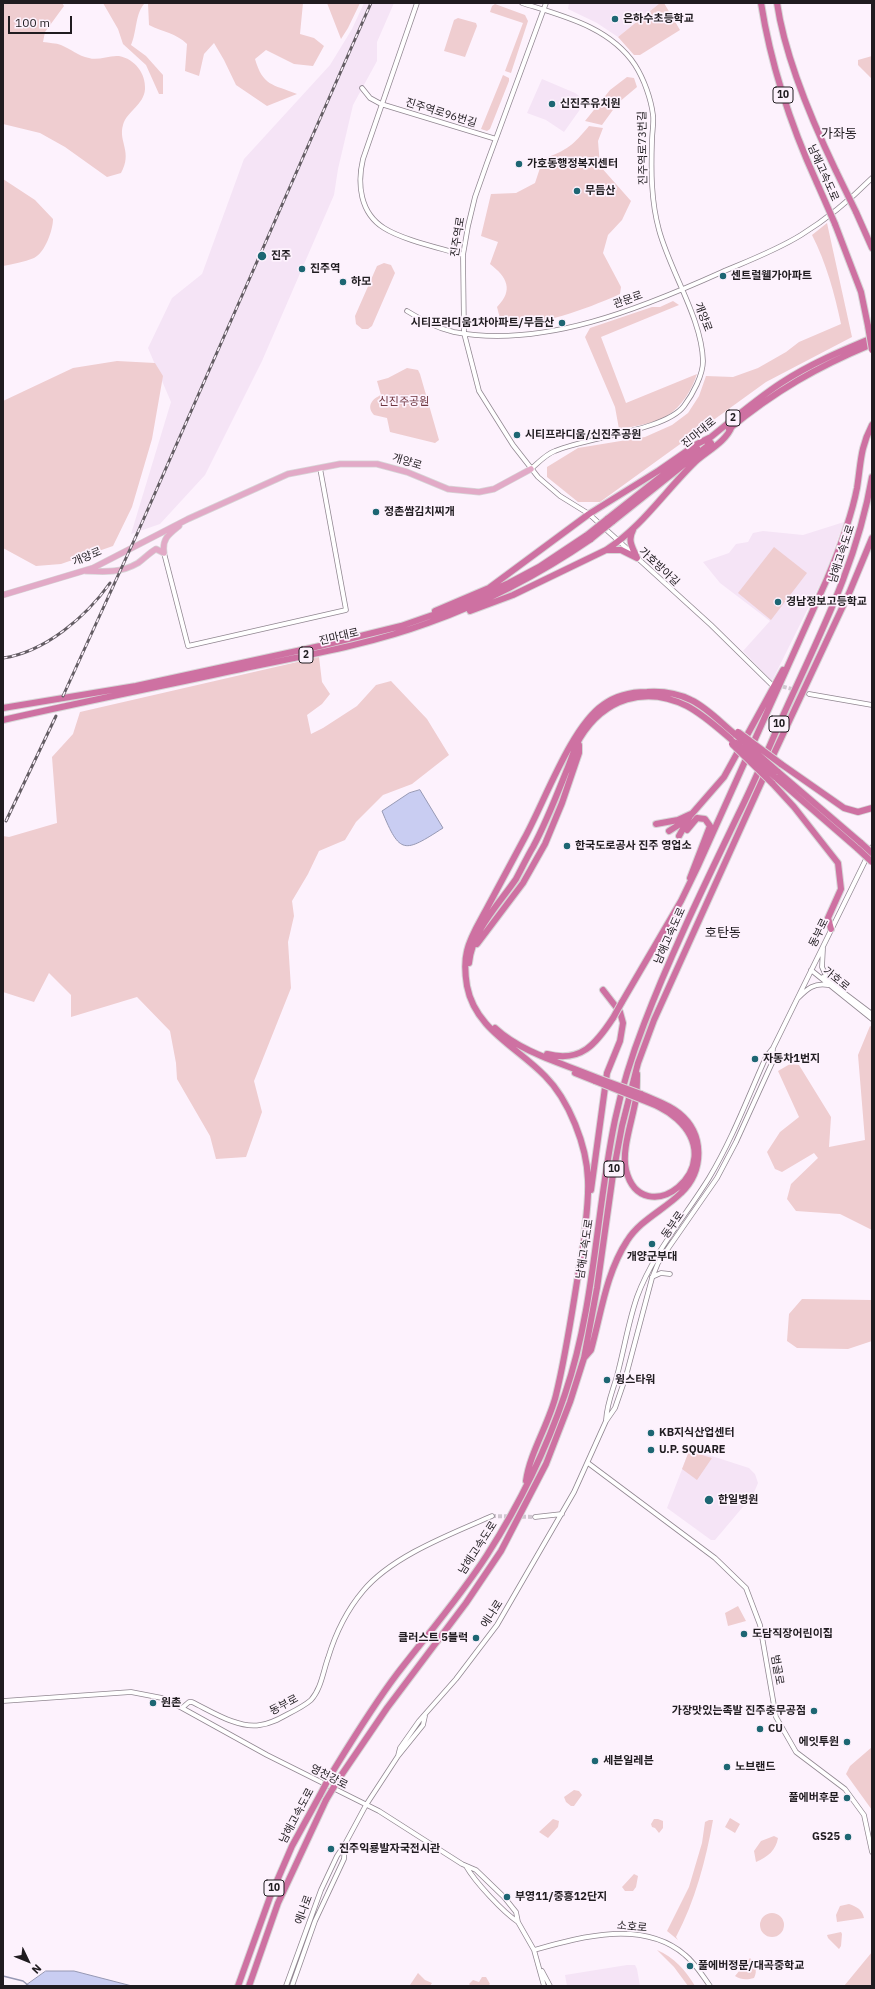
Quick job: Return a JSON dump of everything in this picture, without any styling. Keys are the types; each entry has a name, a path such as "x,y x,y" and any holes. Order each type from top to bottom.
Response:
{"highway":[{"name":"남해고속도로","path":"761,3 776,73 789,116 801,148 835,224 861,292 872,350"},
{"name":"남해고속도로","path":"777,3 779,20 804,97 818,133 872,248"},
{"name":"진마대로","path":"610,520 709,438 756,401 786,380 816,363 872,338"},
{"name":"진마대로","path":"610,520 759,405 800,378 872,344"},
{"path":"514,1042 553,1056 575,1055 588,1049 598,1040 613,1018 688,888 827,579 844,534 857,488 863,444 872,425"},
{"path":"449,615 461,614 513,595 606,550 634,528 695,462 729,433 732,426"},
{"path":"426,618 432,612 489,588 589,514 658,471 697,444 709,438"},
{"name":"남해고속도로","path":"238,1986 270,1897 292,1846 320,1794 359,1728 394,1678 462,1591 487,1555 525,1489 565,1394 580,1341 615,1122 632,1056 692,911 740,811 837,599 861,530 872,477"},
{"name":"2","path":"589,537 610,520"},
{"path":"634,528 630,538 637,558"},
{"name":"진마대로","path":"3,708 144,684 382,632 426,618 470,601 539,567 589,537"},
{"name":"진마대로","path":"3,720 321,652 402,632 449,615 511,588 541,571 589,537"},
{"name":"남해고속도로","path":"249,1986 278,1903 326,1800 387,1708 466,1603 501,1551 546,1464 570,1402 584,1358 597,1288 613,1174 626,1106 638,1063 670,983 760,783 850,591 872,538"},
{"path":"606,550 621,550 637,558"},
{"path":"669,831 688,819 711,794 728,770 798,642"},
{"path":"584,1237 588,1193 587,1166 584,1153 567,1106 561,1095 544,1075 500,1039 477,1012 468,994 465,973 467,952 479,924 583,727 602,705 609,701 636,692 654,691 673,693 692,700 872,862"},
{"path":"595,1079 514,1042 499,1032 486,1020 474,998 468,974 471,952 479,932 516,877 537,840 580,739 599,714 617,703 640,697 663,698 679,703 717,723 729,725 735,738 838,863 841,889 828,918 831,929"},
{"path":"735,738 781,764 844,808 858,812 872,808"},
{"path":"471,952 523,883 551,832 579,753 580,739"},
{"path":"776,774 872,853"},
{"path":"660,824 678,820 695,811"},
{"path":"688,819 681,837 695,819 702,818 708,821 710,826 693,867 688,888"},
{"path":"525,1489 527,1472 547,1424 556,1396 570,1332 607,1074 620,1041 623,1023 620,1012 603,990"},
{"path":"493,1031 517,1048 674,1109 689,1122 697,1141 697,1167 691,1180 682,1192 641,1224 626,1242 611,1273 591,1350 584,1358"},
{"path":"638,1063 636,1098 627,1145 626,1169 630,1181 642,1193 653,1196 670,1194 685,1182 690,1173 693,1165 693,1144 686,1129 678,1119 640,1096"}],"main road":[{"name":"개양로","path":"3,595 93,568 188,519 288,474 340,464 377,464 407,472 448,489 479,492 494,489 531,469"},
{"path":"84,571 108,573 121,570 138,563 188,519"},
{"path":"150,552 156,549 164,553 164,539"}],"street":[{"path":"417,3 381,104 360,172 360,189 366,207 384,228 403,236 463,255"},
{"name":"진주역로73번길","path":"522,3 579,22 599,32 612,41 635,65 641,77 653,116 652,195 658,224 681,290"},
{"name":"진주역로","path":"531,469 492,414 479,390 464,334 463,255 475,197 546,3"},
{"path":"362,88 370,98 381,104"},
{"name":"진주역로96번길","path":"381,104 496,139"},
{"name":"관문로","path":"407,311 432,325 464,334 516,335 549,331 604,317 681,290 786,243 803,234 839,207 872,178"},
{"name":"개양로","path":"531,469 553,451 577,443 666,420 684,407 699,378 703,363 701,336 681,290"},
{"path":"164,553 188,646 346,610 320,468"},
{"name":"가호방아길","path":"531,469 554,492 589,514 711,625 771,684"},
{"path":"810,694 872,705"},
{"name":"동부로","path":"606,1420 607,1406 619,1370 637,1297 647,1275 671,1233 709,1178 726,1145 766,1057 773,1048 872,847"},
{"path":"795,1001 808,987 815,984 829,984 822,967 823,945"},
{"name":"가호로","path":"811,970 872,1019"},
{"name":"가호로","path":"829,984 872,1014"},
{"name":"동부로","path":"562,1514 588,1463 606,1420 615,1408 626,1376 652,1278 658,1263 717,1178 736,1142 772,1063 773,1048"},
{"path":"652,1278 661,1273 670,1274"},
{"name":"범골로","path":"588,1463 715,1558 746,1588 760,1625 776,1717 796,1752 845,1789 864,1815 872,1852"},
{"path":"535,1517 562,1514"},
{"name":"에나로","path":"286,1986 321,1890 337,1856 366,1805 398,1756 400,1748 419,1721 456,1679 497,1625 562,1514"},
{"name":"동부로","path":"182,1708 189,1702 192,1702 237,1722 259,1726 274,1722 301,1708 312,1699 318,1689 328,1657 346,1617 354,1602 371,1582 384,1570 409,1554 492,1516"},
{"path":"3,1701 131,1692 162,1698 182,1708"},
{"name":"영천강로","path":"182,1708 267,1755 379,1811 465,1866 476,1870 504,1897 516,1912 518,1922 534,1950 543,1986"},
{"name":"에나로","path":"292,1986 315,1922 344,1859 345,1844"},
{"name":"영천강로","path":"465,1866 471,1875 510,1917 518,1922"},
{"name":"소호로","path":"534,1950 567,1941 611,1934 653,1938 667,1942 685,1954 700,1971 710,1986"},
{"name":"영천강로","path":"537,1961 550,1986"}],"shaded area":[{"path":"364,3 394,3 377,42 377,61 353,105 338,169 334,195 262,361 205,475 160,524 131,534 171,402 148,348 172,298 202,274 244,159 330,65 352,29"},
{"name":"은하수초등학교","path":"569,3 660,3 618,37 597,23 568,9"},
{"name":"신진주유치원","path":"542,79 575,93 586,101 564,132 546,120 527,113"},
{"name":"경남정보고등학교","path":"844,522 825,574 772,681 743,651 770,621 720,583 703,562 729,553 736,544 748,542 753,533 763,531 803,535"},
{"name":"한일병원","path":"690,1449 749,1468 755,1474 758,1483 753,1495 715,1540 711,1540 667,1508"},
{"path":"635,1965 640,1986 567,1986 565,1975"}],"green space":[{"path":"3,3 62,3 64,6 45,32 43,42 61,45 81,56 92,59 119,56 130,60 138,68 144,78 145,89 144,95 139,104 128,116 123,125 122,137 126,159 121,173 107,177 65,147 40,133 3,124"},
{"path":"103,3 145,3 139,12 131,45 146,56 163,75 163,94 159,94 146,65 123,44 118,29"},
{"path":"148,3 303,3 300,34 314,38 324,46 313,66 294,64 266,50 255,59 261,74 265,79 275,86 297,94 267,106 236,85 214,43 204,54 199,76 185,71 187,44 174,35 149,25"},
{"path":"327,3 360,3 341,39"},
{"path":"660,3 664,3 680,30 640,55 634,55 618,37"},
{"path":"495,4 525,15 528,21 511,73 505,71 523,23 490,12 492,6"},
{"path":"458,18 476,23 477,26 465,57 444,51 454,20"},
{"path":"872,56 872,79 858,65 858,60"},
{"path":"503,75 509,78 509,81 490,129 487,131 481,129"},
{"path":"627,77 634,78 637,87 618,103 602,125 585,121 610,90"},
{"path":"589,126 603,128 598,141 600,166 631,201 622,220 608,235 603,253 621,287 620,294 562,316 533,323 502,326 497,307 502,301 507,289 501,274 490,264 498,242 481,236 491,194 516,193 535,183 543,159 564,150 579,138"},
{"path":"3,179 35,200 53,219 52,229 48,241 38,255 26,261 3,266"},
{"path":"827,223 852,337 766,382 600,502 578,502 547,477 547,467 578,448 645,437 672,425 688,413 699,396 706,376 733,377 758,368 786,352 799,342 841,324 830,279 822,256 812,235"},
{"path":"384,263 391,265 395,273 372,326 368,329 362,329 356,324 355,316 377,266"},
{"path":"673,301 679,305 601,337 626,403 697,374 685,398 677,408 667,416 652,422 619,429 615,407 585,337 590,328 652,307 660,307"},
{"path":"117,361 155,363 163,376 152,439 132,507 113,546 61,564 36,566 3,548 3,401 73,368"},
{"name":"신진주공원","path":"407,368 418,370 420,374 439,440 435,443 390,432 387,418 374,415 370,409 371,403 381,395 377,381 388,378"},
{"path":"774,547 807,573 771,620 738,593"},
{"path":"319,657 322,682 330,694 322,704 307,715 311,734 357,706 376,685 391,681 427,719 449,755 412,784 383,795 356,822 345,840 319,851 308,874 292,901 294,916 288,942 291,988 254,1081 262,1112 246,1157 216,1159 210,1136 177,1079 176,1063 170,1031 137,997 71,1017 71,995 49,973 34,1002 3,992 3,836 9,837 57,823 52,757 73,734 80,712"},
{"path":"870,1026 872,1027 872,1230 840,1214 796,1211 787,1199 791,1184 818,1158 814,1153 782,1172 775,1169 767,1152 780,1132 799,1117 778,1071 790,1064 799,1065 831,1117 829,1147 865,1140 858,1055"},
{"path":"802,1299 872,1300 872,1341 848,1349 797,1348 787,1341 789,1314"},
{"path":"689,1451 712,1458 697,1480 682,1469"},
{"path":"738,1606 746,1621 728,1626 725,1613"},
{"path":"872,1747 872,1810 846,1774 850,1766"},
{"path":"574,1790 579,1791 582,1795 574,1806 571,1806 566,1802 564,1797"},
{"path":"730,1818 740,1824 735,1833 725,1827"},
{"path":"553,1819 559,1821 558,1827 548,1838 539,1832"},
{"path":"654,1819 663,1821 663,1828 659,1833 652,1827 651,1824"},
{"path":"713,1820 707,1850 694,1895 676,1937 678,1940 667,1931 689,1887 702,1843 705,1822"},
{"path":"774,1836 778,1838 773,1850 764,1858 756,1862 754,1851 761,1841"},
{"path":"634,1874 638,1876 636,1887 633,1891 625,1891 622,1887"},
{"path":"849,1904 859,1909 864,1918 837,1922 836,1915 840,1906"},
{"path":"772,1913 777,1914 783,1920 783,1930 777,1936 772,1937 767,1936 761,1930 760,1925 761,1920 767,1914"},
{"path":"841,1932 841,1946 839,1949 827,1935"},
{"path":"657,1950 669,1956 679,1965 695,1986 688,1986 674,1967"},
{"path":"872,1952 872,1986 844,1986"},
{"path":"750,1958 755,1967 756,1973 754,1978 744,1979 735,1976"},
{"path":"418,1973 425,1980 432,1983 430,1986 410,1985"},
{"path":"482,1977 486,1977 490,1984 488,1986 471,1986 469,1984 473,1980 479,1982"}],"water":[{"path":"420,790 443,828 420,842 405,845 399,842 394,836 382,811 409,793"},
{"path":"46,1971 74,1971 132,1986 25,1986"}],"waterway":[{"path":"3,1976 23,1981 29,1986"}],"tunnel":[{"path":"777,685 803,692"},
{"path":"492,1516 535,1517"}],"railway":[{"path":"63,696 137,534 371,3"},
{"path":"3,658 34,649 49,641 77,620 110,583"},
{"path":"6,821 56,716"}],"place":[{"name":"은하수초등학교","path":"615,19"},
{"name":"신진주유치원","path":"552,104"},
{"name":"가호동행정복지센터","path":"519,164"},
{"name":"무듬산","path":"577,191"},
{"name":"진주","path":"262,256"},
{"name":"진주역","path":"302,269"},
{"name":"센트럴웰가아파트","path":"723,276"},
{"name":"하모","path":"343,282"},
{"name":"시티프라디움1차아파트/무듬산","path":"562,323"},
{"name":"시티프라디움/신진주공원","path":"517,435"},
{"name":"정촌쌈김치찌개","path":"376,512"},
{"name":"경남정보고등학교","path":"778,602"},
{"name":"한국도로공사 진주 영업소","path":"567,846"},
{"name":"자동차1번지","path":"755,1059"},
{"name":"개양군부대","path":"652,1244"},
{"name":"윙스타워","path":"607,1380"},
{"name":"KB지식산업센터","path":"651,1433"},
{"name":"U.P. SQUARE","path":"651,1450"},
{"name":"한일병원","path":"709,1500"},
{"name":"도담직장어린이집","path":"744,1634"},
{"name":"클러스트 5블럭","path":"476,1638"},
{"name":"원촌","path":"153,1703"},
{"name":"가장맛있는족발 진주충무공점","path":"814,1711"},
{"name":"CU","path":"760,1729"},
{"name":"에잇투원","path":"847,1742"},
{"name":"세븐일레븐","path":"595,1761"},
{"name":"노브랜드","path":"727,1767"},
{"name":"풀에버후문","path":"847,1798"},
{"name":"GS25","path":"848,1837"},
{"name":"진주익룡발자국전시관","path":"331,1849"},
{"name":"부영11/중흥12단지","path":"507,1897"},
{"name":"풀에버정문/대곡중학교","path":"690,1966"}],"district":[{"name":"가좌동","path":"839,134"},
{"name":"호탄동","path":"723,933"}]}
